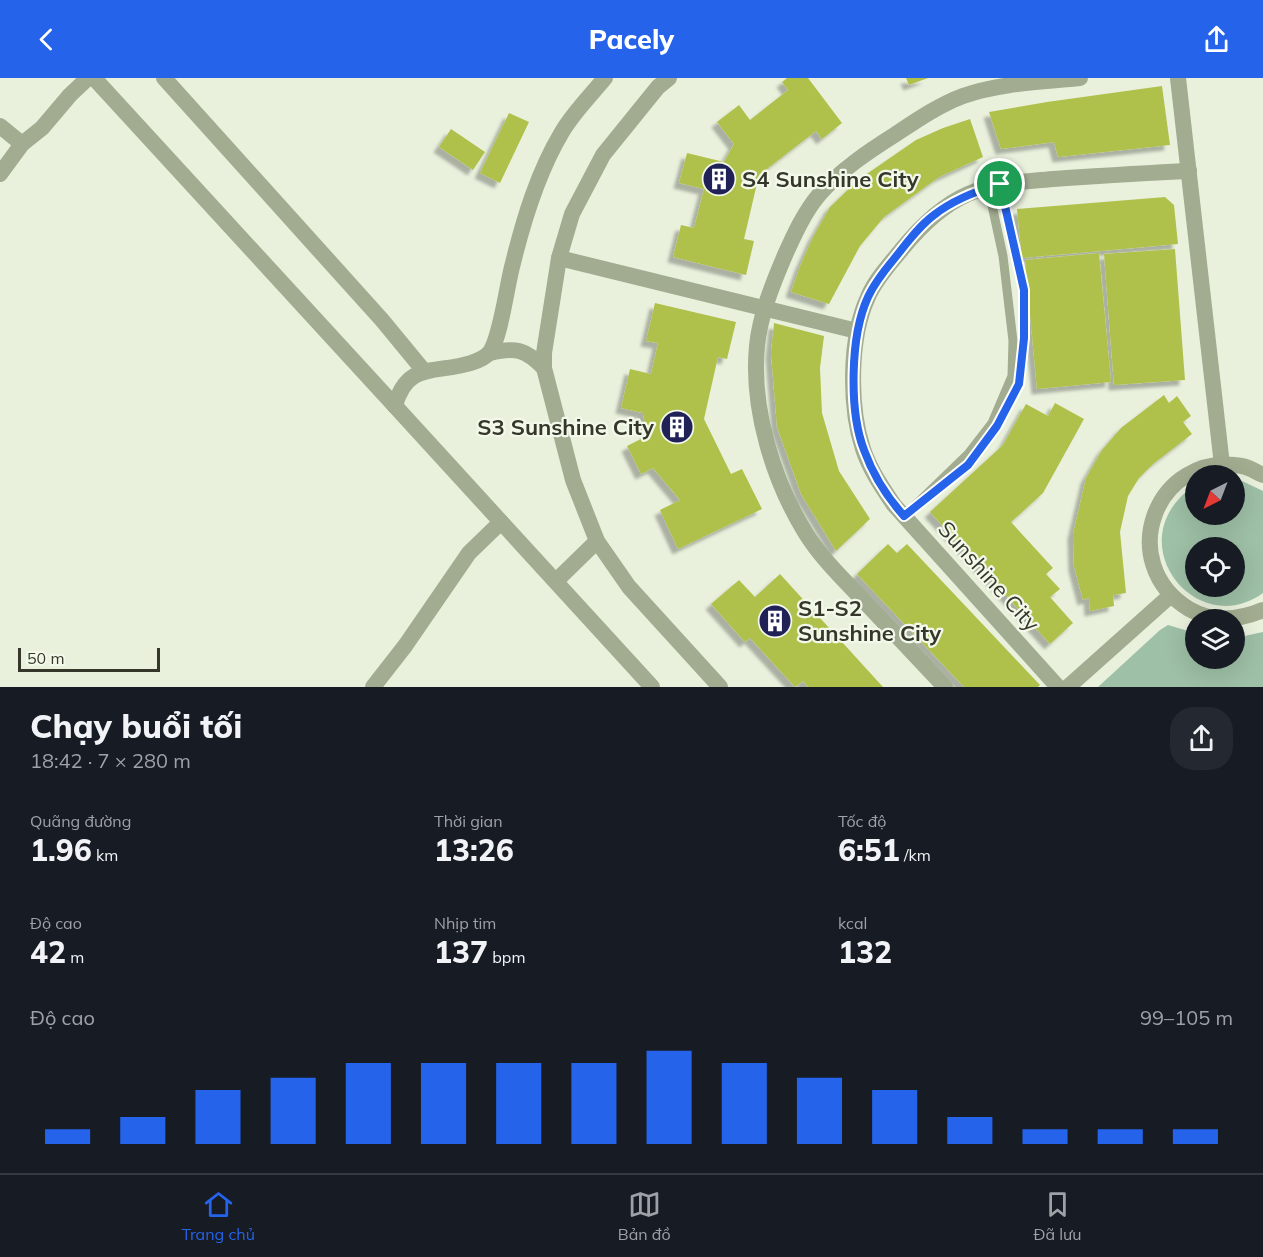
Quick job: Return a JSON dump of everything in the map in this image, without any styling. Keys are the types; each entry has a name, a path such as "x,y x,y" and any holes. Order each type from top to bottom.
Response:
{"street":[{"path":"0,174 22,144 42,128 88,78"},
{"path":"94,78 652,687"},
{"path":"164,78 382,320 424,371"},
{"path":"489,353 496,339 532,193 562,131 605,78"},
{"path":"669,78 658,87 603,155 572,214 559,258 544,353 544,368 573,480 597,541 628,587 720,687"},
{"path":"945,687 826,561 805,532 781,484 765,441 758,397 757,346 765,309 796,231 818,196 844,171 878,145 925,114 964,96 1010,86 1080,78"},
{"path":"1178,78 1222,465"},
{"path":"0,126 22,144"},
{"name":"Sunshine City","path":"1058,687 904,516 876,479 863,448 856,412 853,368 857,331 868,297 907,242 934,215 967,195 1000,184 1189,171"},
{"path":"559,258 857,331"},
{"path":"395,406 399,393 414,374 458,367 477,361 489,353 516,349 531,356 544,368"},
{"path":"1245,467 1263,475"},
{"path":"1185,477 1170,488 1155,510 1149,534 1150,558 1160,581 1176,601 1197,614 1221,619 1246,617 1263,610"},
{"path":"373,687 405,646 469,553 501,522"},
{"path":"556,581 597,541"},
{"path":"1068,687 1171,595"}],"lane":[{"path":"904,516 968,454 992,423 1011,376 1013,341 1003,256 988,188"}],"path":[{"path":"1019,269 1024,290 1024,314"}],"green space":[{"path":"1245,482 1263,491 1263,593 1238,605 1213,605 1195,597 1245,597 1245,537 1185,537 1185,589 1174,578 1164,556 1162,532 1172,507 1185,495 1185,525 1245,525"},
{"path":"1168,625 1185,630 1185,669 1245,669 1245,636 1263,632 1263,687 1098,687"}],"building":[{"name":"S4 Sunshine City","path":"787,78 808,78 842,123 822,139 816,131 759,175 744,239 754,241 746,275 673,257 681,225 694,228 704,189 679,183 687,153 724,162 734,144 717,122 739,105 750,120 788,90 782,82"},
{"path":"906,78 928,78 909,85"},
{"path":"1162,86 1170,145 1058,157 1054,142 1001,149 989,112 1047,102"},
{"path":"509,113 529,122 500,183 480,173"},
{"path":"970,119 983,157 939,177 884,217 860,246 829,304 791,292 813,237 830,207 858,180 916,140"},
{"path":"451,129 485,152 473,170 439,147"},
{"path":"1165,197 1174,205 1178,244 1022,258 1017,209"},
{"path":"1175,249 1185,380 1114,385 1104,254"},
{"path":"1099,253 1111,382 1037,389 1025,260"},
{"name":"S3 Sunshine City","path":"655,303 736,322 727,359 718,357 704,419 731,474 742,469 762,509 678,549 660,510 680,500 653,468 641,474 627,446 647,436 643,413 621,408 630,369 651,374 658,343 646,341"},
{"path":"774,323 824,336 820,368 822,413 839,471 870,519 836,551 801,494 777,427 771,353"},
{"path":"1164,395 1169,403 1177,396 1191,416 1183,422 1192,434 1153,464 1139,478 1128,496 1120,532 1126,593 1113,595 1114,606 1090,611 1089,598 1083,600 1074,566 1073,534 1086,478 1102,450 1121,428"},
{"path":"1055,403 1084,419 1043,493 1011,522 1053,568 1046,574 1060,589 1050,597 1073,623 1050,644 930,512 1003,445 1026,404 1048,416"},
{"path":"888,544 897,553 907,544 1040,685 1038,687 964,687 857,574"},
{"name":"S1-S2 Sunshine City","path":"780,574 883,687 808,687 803,681 795,687 750,638 745,642 711,604 739,580 755,597"}],"place":[{"name":"S4 Sunshine City","path":"719,179"},
{"name":"S3 Sunshine City","path":"677,427"},
{"name":"S1-S2 Sunshine City","path":"775,621"}],"route":[{"path":"1000,184 1024,290 1024,338 1019,384 997,426 968,465 904,516 876,479 863,448 856,412 853,368 857,331 868,297 907,242 934,215 967,195 1000,184"}]}
